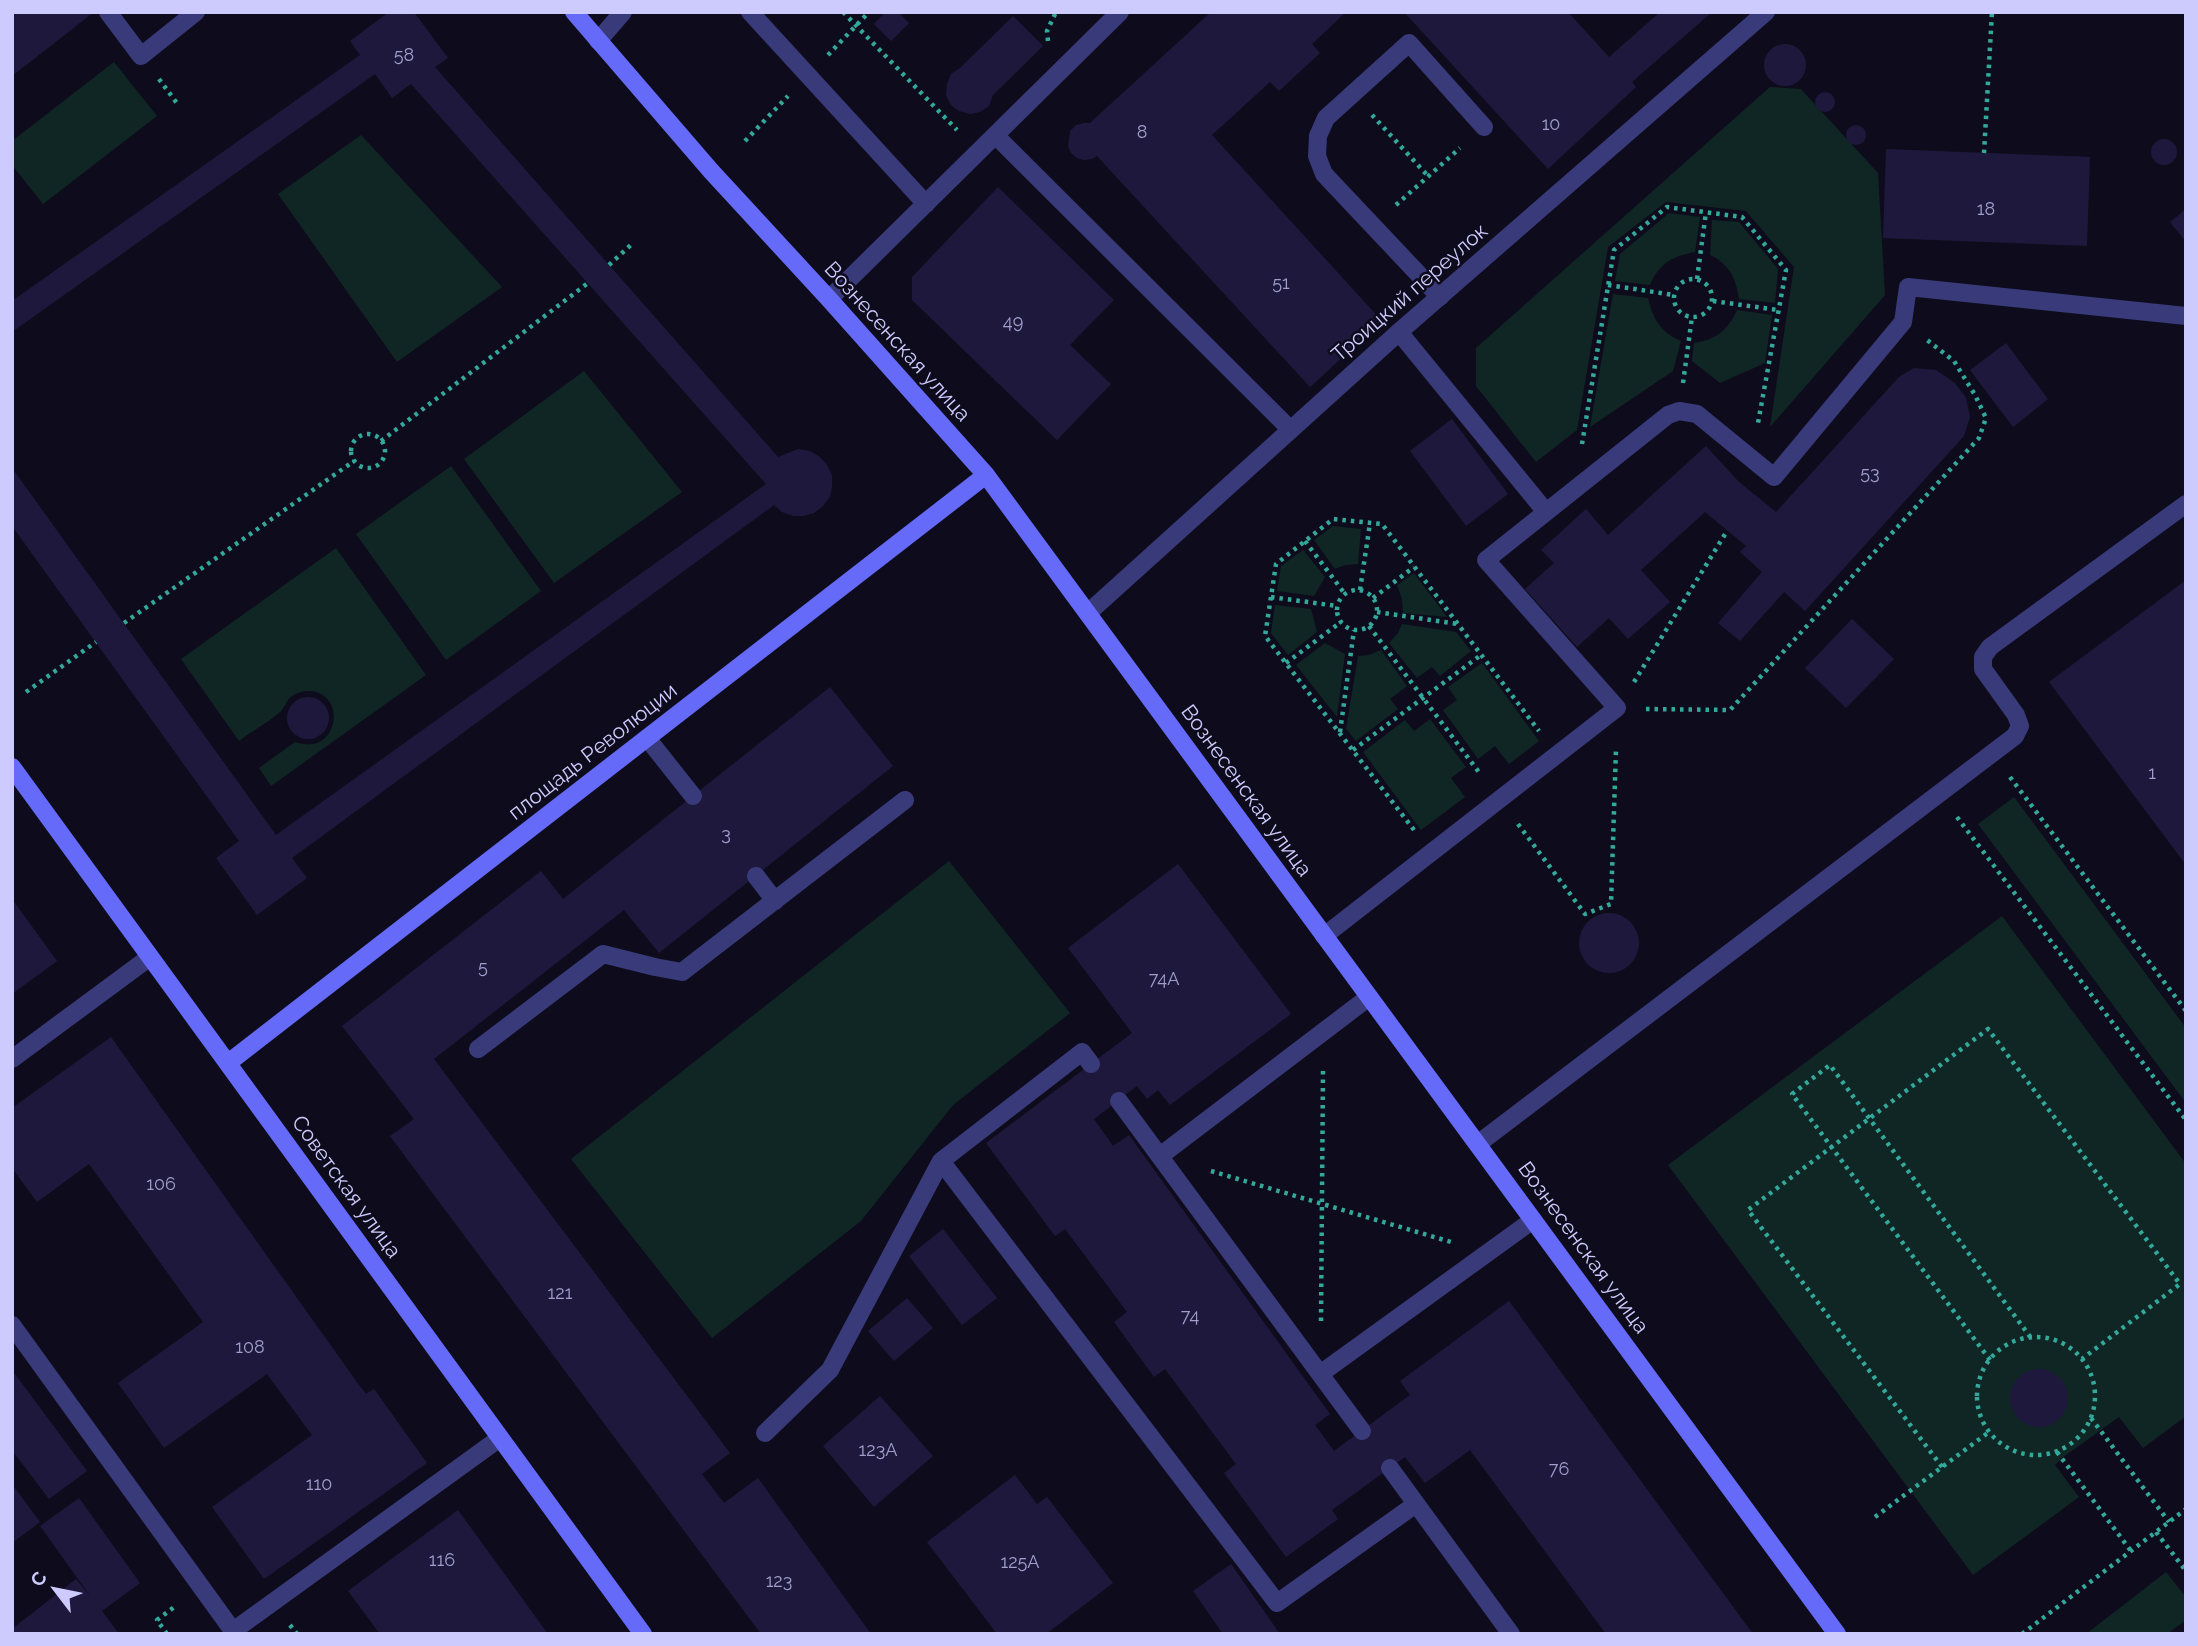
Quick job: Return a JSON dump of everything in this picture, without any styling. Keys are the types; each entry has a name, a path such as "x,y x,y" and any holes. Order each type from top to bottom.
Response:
{"main road":[{"name":"Вознесенская улица","path":"574,12 711,171 986,475 1837,1634"},
{"name":"площадь Революции","path":"228,1063 986,475"},
{"name":"Советская улица","path":"12,767 643,1634"}],"street":[{"path":"108,12 141,55 196,12"},
{"path":"598,41 623,12"},
{"path":"750,12 926,204"},
{"path":"829,299 1120,12"},
{"name":"Троицкий переулок","path":"1088,613 1399,332 1766,12"},
{"path":"1440,297 1324,174 1317,156 1318,136 1326,118 1409,43 1484,127"},
{"path":"995,135 1290,429"},
{"path":"1324,936 1617,708 1486,560 1668,415 1679,411 1697,414 1774,477 1903,322 1908,287 2186,316"},
{"path":"1399,332 1546,512"},
{"path":"1479,1143 2015,736 2020,726 2016,715 1983,669 1983,657 1990,647 2186,504"},
{"path":"647,738 693,796"},
{"path":"478,1049 603,954 682,972 905,800"},
{"path":"756,876 775,901"},
{"path":"12,1059 150,957"},
{"path":"1160,1156 1369,997"},
{"path":"765,1433 830,1370 942,1161 1082,1052 1091,1065"},
{"path":"1119,1101 1362,1430"},
{"path":"942,1161 1277,1603 1416,1504"},
{"path":"1321,1374 1533,1220"},
{"path":"12,1325 233,1631 500,1437"},
{"path":"1390,1468 1511,1634"}],"path":[{"path":"843,12 978,152"},
{"path":"1984,153 1992,12"},
{"path":"1353,94 1429,176"},
{"path":"1372,226 1484,127"},
{"path":"1574,490 1614,250 1667,207 1742,217 1786,270 1752,459"},
{"path":"1697,279 1706,212"},
{"path":"609,265 633,243"},
{"path":"1686,279 1697,279 1708,285 1713,301 1707,311 1692,317 1680,312 1674,295 1680,283 1686,279"},
{"path":"381,441 588,283"},
{"path":"1608,285 1674,295"},
{"path":"1713,301 1778,310"},
{"path":"1679,411 1692,317"},
{"path":"1617,708 1730,710 1979,438 1986,418 1954,361 1903,322"},
{"path":"371,435 381,441 385,452 378,465 367,468 354,461 351,450 355,439 371,435"},
{"path":"124,623 354,461"},
{"path":"1432,853 1265,636 1276,564 1305,541 1334,519 1382,524 1557,755"},
{"path":"1360,590 1370,523"},
{"path":"1305,541 1345,594"},
{"path":"1373,598 1414,567"},
{"path":"1360,590 1377,604 1376,619 1363,630 1354,630 1341,622 1337,607 1345,594 1360,590"},
{"path":"1271,597 1337,607"},
{"path":"1377,612 1458,624"},
{"path":"1286,663 1341,622"},
{"path":"1369,626 1585,914"},
{"path":"1340,733 1354,630"},
{"path":"26,692 96,642"},
{"path":"1353,750 1481,655"},
{"path":"1992,753 2186,1011"},
{"path":"1940,793 2186,1120"},
{"path":"1942,1467 1748,1210 1988,1029 2180,1284 2082,1359"},
{"path":"1321,1321 1323,1032"},
{"path":"1990,1360 1792,1094 1830,1065 2031,1338"},
{"path":"1210,1170 1488,1253"},
{"path":"2042,1337 2062,1343 2082,1359 2092,1377 2095,1398 2091,1418 2078,1437 2057,1452 2042,1455 2022,1454 2003,1445 1989,1432 1980,1416 1977,1396 1981,1375 1990,1360 2009,1344 2031,1338 2042,1337"},
{"path":"2091,1418 2169,1522"},
{"path":"1875,1517 1989,1432"},
{"path":"2057,1452 2131,1551"},
{"path":"2022,1634 2186,1509"},
{"path":"2156,1532 2186,1571"},
{"path":"157,1620 167,1634"}],"green space":[{"path":"114,62 157,116 43,204 12,165 12,141"},
{"path":"1770,87 1801,89 1878,173 1885,295 1770,427 1794,267 1746,211 1666,202 1608,247 1577,430 1536,462 1476,386 1476,348"},
{"path":"361,135 502,287 397,362 278,194"},
{"path":"1669,213 1700,217 1695,252 1680,256 1662,266 1650,285 1615,281 1620,254"},
{"path":"1712,220 1739,222 1778,269 1775,303 1739,299 1730,272 1710,255"},
{"path":"1613,294 1648,298 1658,324 1681,341 1673,371 1590,427"},
{"path":"1737,310 1772,315 1765,363 1720,383 1692,361 1694,343 1720,333"},
{"path":"584,371 682,492 554,583 464,459"},
{"path":"451,466 541,591 446,660 356,534"},
{"path":"1333,526 1361,529 1358,564 1335,569 1314,540"},
{"path":"336,548 426,675 271,786 259,768 295,742 310,744 322,741 333,722 329,701 321,694 308,691 295,694 279,713 239,741 181,659"},
{"path":"1303,550 1325,577 1314,596 1277,591 1281,566"},
{"path":"1414,573 1447,617 1403,613 1397,585"},
{"path":"1275,605 1311,609 1317,632 1288,655 1271,633"},
{"path":"1402,624 1456,632 1471,651 1440,676 1432,667 1417,678 1389,643"},
{"path":"1325,643 1345,654 1337,717 1296,665"},
{"path":"1381,650 1407,686 1390,699 1398,709 1356,741 1346,729 1358,656"},
{"path":"1482,663 1539,741 1509,764 1495,746 1478,759 1443,710 1457,700 1448,687"},
{"path":"1430,719 1466,767 1451,778 1465,797 1421,830 1363,752 1405,720 1414,731"},
{"path":"2014,797 2186,1028 2186,1103 1978,824"},
{"path":"949,861 1070,1013 953,1105 861,1221 712,1338 571,1159"},
{"path":"2002,916 2186,1164 2186,1416 2143,1448 2119,1417 2062,1458 2055,1465 2079,1497 1973,1575 1668,1165"},
{"path":"2166,1572 2186,1597 2186,1620 2167,1634 2086,1634"}],"building":[{"path":"12,12 94,12 12,76"},
{"path":"389,12 414,12 448,58 435,67 778,457 798,449 810,451 827,465 832,475 832,486 830,497 814,513 793,516 774,505 292,858 307,878 257,915 216,858 239,841 12,526 12,468 276,835 766,484 411,84 392,98 375,74 12,332 12,301 360,55 350,41"},
{"path":"885,12 898,12 909,23 891,41 874,24"},
{"path":"1211,12 1346,12 1312,44 1320,53 1279,91 1270,82 1212,135 1382,321 1310,387 1097,156 1084,160 1077,158 1068,146 1070,131 1076,125 1090,123"},
{"path":"1404,12 1568,12 1609,57 1660,12 1712,12 1632,82 1636,87 1548,169"},
{"path":"1013,16 1043,46 993,95 989,106 970,114 959,111 951,105 946,95 951,74"},
{"path":"1785,44 1800,50 1806,65 1800,80 1785,86 1770,80 1764,65 1770,50"},
{"path":"1825,92 1832,95 1835,102 1832,109 1825,112 1818,109 1815,102 1818,95"},
{"path":"1856,125 1863,128 1866,135 1863,142 1856,145 1849,142 1846,135 1849,128"},
{"path":"2164,139 2173,143 2177,152 2173,161 2164,165 2155,161 2151,152 2155,143"},
{"path":"1886,149 2090,157 2087,246 1883,238"},
{"path":"998,187 1114,300 1070,345 1111,384 1057,440 912,300 912,277"},
{"path":"2186,209 2186,242 2170,222"},
{"path":"2006,343 2048,399 2013,427 1970,370"},
{"path":"1914,368 1936,370 1955,383 1966,398 1970,417 1964,436 1805,611 1784,592 1740,641 1718,623 1762,572 1740,552 1746,546 1705,512 1641,570 1670,602 1628,639 1609,618 1577,647 1525,589 1554,563 1541,550 1586,509 1608,535 1706,446 1739,482 1776,512 1899,377"},
{"path":"1452,419 1508,494 1466,526 1410,451"},
{"path":"2186,580 2186,865 2049,682"},
{"path":"1852,619 1894,659 1846,708 1805,668"},
{"path":"830,687 893,766 659,953 624,910 434,1059 730,1453 702,1474 724,1503 758,1478 871,1634 761,1634 390,1136 414,1119 342,1026 541,871 563,899"},
{"path":"308,697 323,703 329,718 323,733 308,739 293,733 287,718 293,703"},
{"path":"1178,864 1291,1014 1170,1105 1158,1090 1147,1099 1137,1086 1094,1119 1113,1146 1129,1135 1330,1414 1315,1425 1334,1451 1410,1395 1400,1381 1509,1301 1753,1634 1606,1634 1470,1450 1425,1483 1405,1457 1332,1510 1338,1519 1286,1557 1224,1473 1236,1464 1165,1369 1154,1377 1114,1322 1127,1312 1065,1229 1055,1236 986,1143 1132,1033 1068,948"},
{"path":"12,899 57,961 12,994"},
{"path":"1609,913 1626,918 1634,926 1639,943 1634,960 1626,968 1609,973 1592,968 1584,960 1579,943 1584,926 1592,918"},
{"path":"111,1037 359,1385 366,1394 374,1389 427,1463 264,1579 212,1507 312,1435 267,1374 164,1448 118,1383 203,1322 89,1164 37,1202 12,1168 12,1108"},
{"path":"943,1229 997,1298 962,1325 909,1256"},
{"path":"907,1298 933,1328 894,1361 868,1331"},
{"path":"2039,1369 2050,1371 2063,1382 2068,1398 2066,1409 2055,1422 2039,1427 2028,1425 2015,1414 2010,1398 2012,1387 2023,1374"},
{"path":"12,1370 87,1471 49,1499 12,1450"},
{"path":"880,1396 933,1456 874,1507 823,1446"},
{"path":"1015,1475 1037,1504 1047,1497 1113,1583 1046,1634 997,1634 927,1542"},
{"path":"12,1484 40,1522 12,1543"},
{"path":"79,1498 140,1583 102,1611 119,1634 12,1634 12,1629 76,1579 91,1597 40,1526"},
{"path":"458,1510 548,1634 380,1634 348,1591"},
{"path":"1231,1564 1280,1634 1223,1634 1193,1591"}]}
